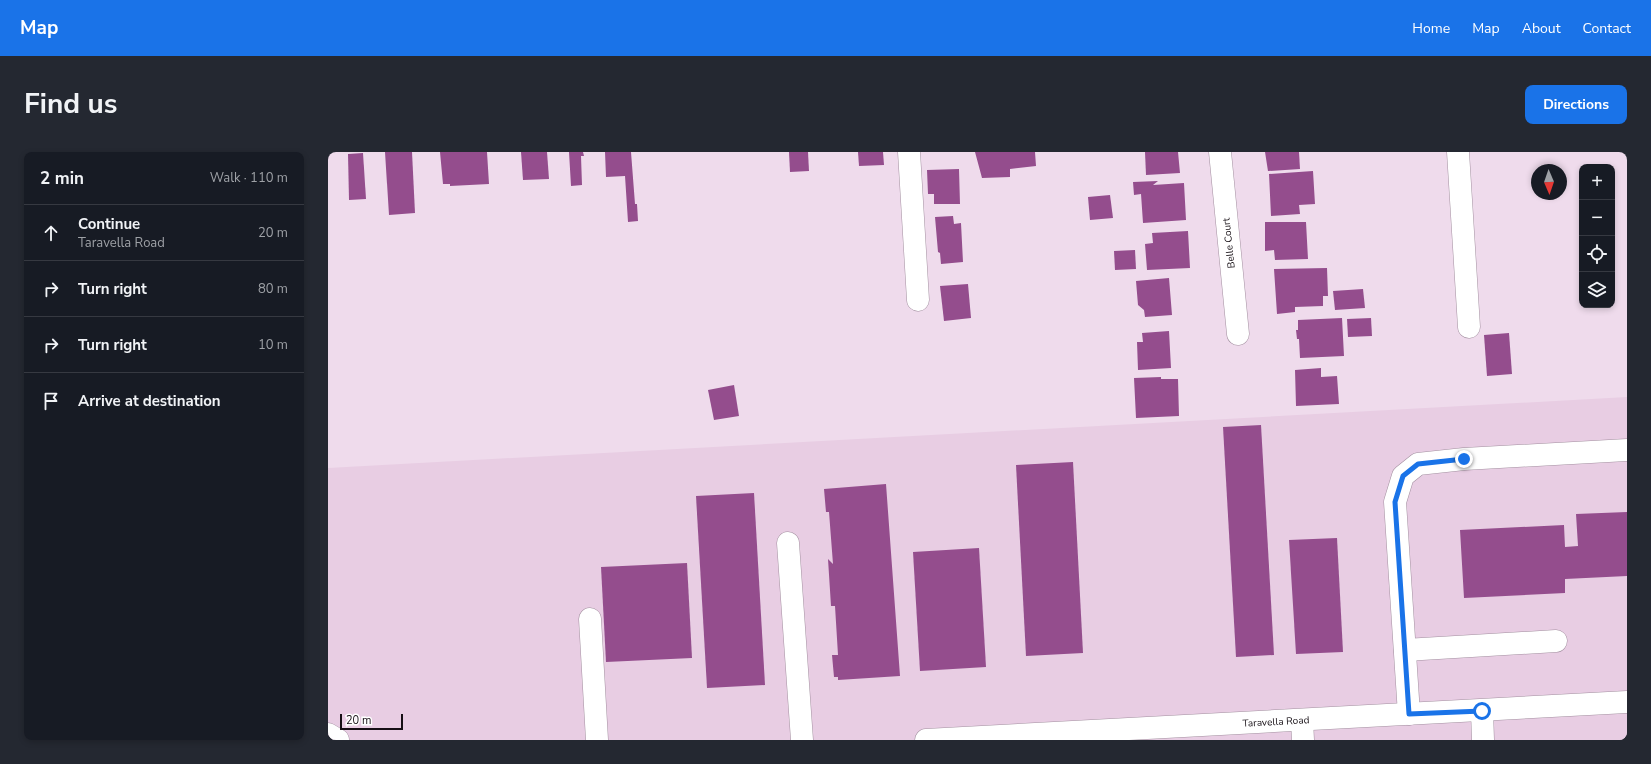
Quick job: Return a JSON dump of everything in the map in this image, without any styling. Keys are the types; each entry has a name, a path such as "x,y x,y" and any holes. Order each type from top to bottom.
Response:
{"street":[{"path":"909,152 918,300"},
{"name":"Belle Court","path":"1220,152 1238,334"},
{"path":"1458,152 1469,327"},
{"path":"1409,714 1395,502 1403,476 1418,464 1464,459 1627,450"},
{"path":"788,543 802,740"},
{"path":"590,619 597,740"},
{"path":"1405,650 1556,641"},
{"name":"Taravella Road","path":"926,740 1302,730 1409,714 1627,702"},
{"path":"1482,711 1484,740"},
{"path":"328,734 338,740"}],"shaded area":[{"path":"1627,397 1627,740 328,740 328,468"}],"building":[{"path":"385,152 412,152 415,213 389,215"},
{"path":"440,152 487,152 489,184 450,186 450,184 443,184"},
{"path":"521,152 547,152 549,179 523,180"},
{"path":"569,152 583,152 584,156 581,156 582,185 571,186"},
{"path":"605,152 631,152 635,204 637,204 638,221 628,222 625,176 606,177"},
{"path":"789,152 808,152 809,171 790,172"},
{"path":"858,152 883,152 884,165 859,166"},
{"path":"975,152 1035,152 1036,166 1010,169 1010,177 982,178"},
{"path":"1145,152 1178,152 1180,173 1146,175"},
{"path":"1265,152 1299,152 1300,169 1268,171"},
{"path":"363,153 366,199 349,200 348,154"},
{"path":"959,169 960,204 934,204 934,194 928,194 927,170"},
{"path":"1313,171 1315,204 1299,205 1300,214 1271,216 1269,174"},
{"path":"1158,181 1153,185 1184,183 1186,220 1143,223 1141,194 1134,195 1133,182"},
{"path":"1110,195 1113,218 1090,220 1088,197"},
{"path":"953,216 954,224 961,223 963,262 941,264 940,253 938,252 935,217"},
{"path":"1265,222 1306,222 1308,259 1275,260 1274,250 1265,251"},
{"path":"1188,231 1190,268 1147,270 1145,244 1153,243 1152,233"},
{"path":"1135,250 1136,269 1115,270 1114,251"},
{"path":"1327,268 1328,296 1323,296 1323,306 1295,307 1295,312 1277,314 1274,269"},
{"path":"1169,278 1172,315 1145,317 1144,310 1138,305 1136,281"},
{"path":"968,284 971,318 944,321 940,286"},
{"path":"1363,289 1365,308 1335,310 1333,291"},
{"path":"1342,318 1344,356 1300,358 1299,339 1297,339 1296,330 1298,330 1298,320"},
{"path":"1371,318 1372,336 1348,337 1347,319"},
{"path":"1169,331 1171,368 1138,370 1137,342 1143,342 1142,333"},
{"path":"1509,333 1512,374 1487,376 1484,335"},
{"path":"1321,368 1321,377 1337,376 1339,404 1296,406 1295,370"},
{"path":"1161,377 1161,379 1178,379 1179,416 1136,418 1134,378"},
{"path":"734,385 739,416 714,420 708,390"},
{"path":"1261,425 1274,655 1236,657 1223,427"},
{"path":"1073,462 1083,653 1026,656 1016,465"},
{"path":"886,484 900,676 838,680 838,677 834,677 832,655 838,655 835,606 831,606 828,559 833,564 829,512 826,512 824,489"},
{"path":"754,493 765,685 707,688 696,496"},
{"path":"1627,512 1627,576 1565,579 1565,593 1464,598 1460,530 1564,525 1565,547 1578,546 1576,514"},
{"path":"1337,538 1343,652 1296,654 1289,540"},
{"path":"979,548 986,667 920,671 913,552"},
{"path":"687,563 692,658 606,662 601,567"}],"route":[{"path":"1464,459 1418,464 1403,476 1395,502 1409,714 1482,711"}]}
